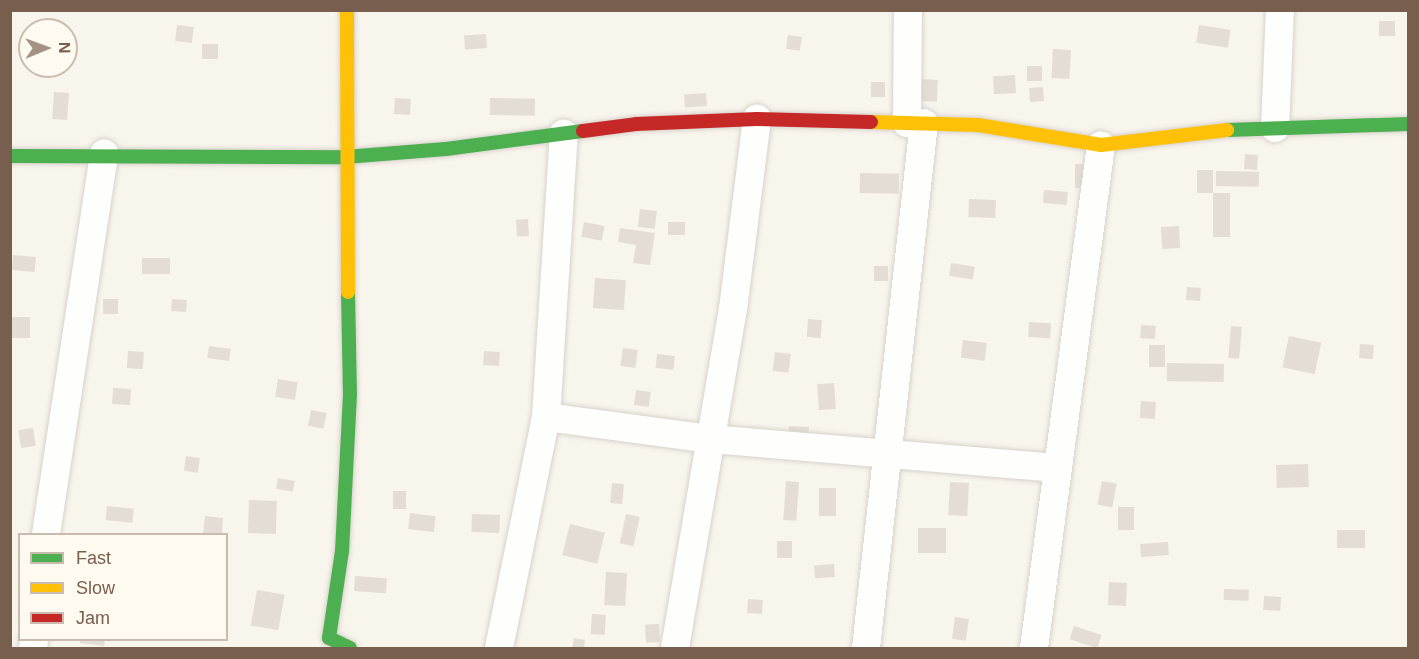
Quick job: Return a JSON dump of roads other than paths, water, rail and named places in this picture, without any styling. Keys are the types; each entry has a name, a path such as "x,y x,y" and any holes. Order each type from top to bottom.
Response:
{"street":[{"path":"335,645 350,394 345,157 347,10"},
{"path":"866,648 888,454 915,123 908,10"},
{"path":"1275,128 1280,10"},
{"path":"675,648 733,309 757,119"},
{"path":"10,156 104,153 345,157 564,135 636,124 757,119 978,125 1101,145 1275,128 1408,124"},
{"path":"499,648 546,417 564,135"},
{"path":"1034,648 1101,145"},
{"path":"46,533 104,153"},
{"path":"546,417 711,438 1058,468"}]}
